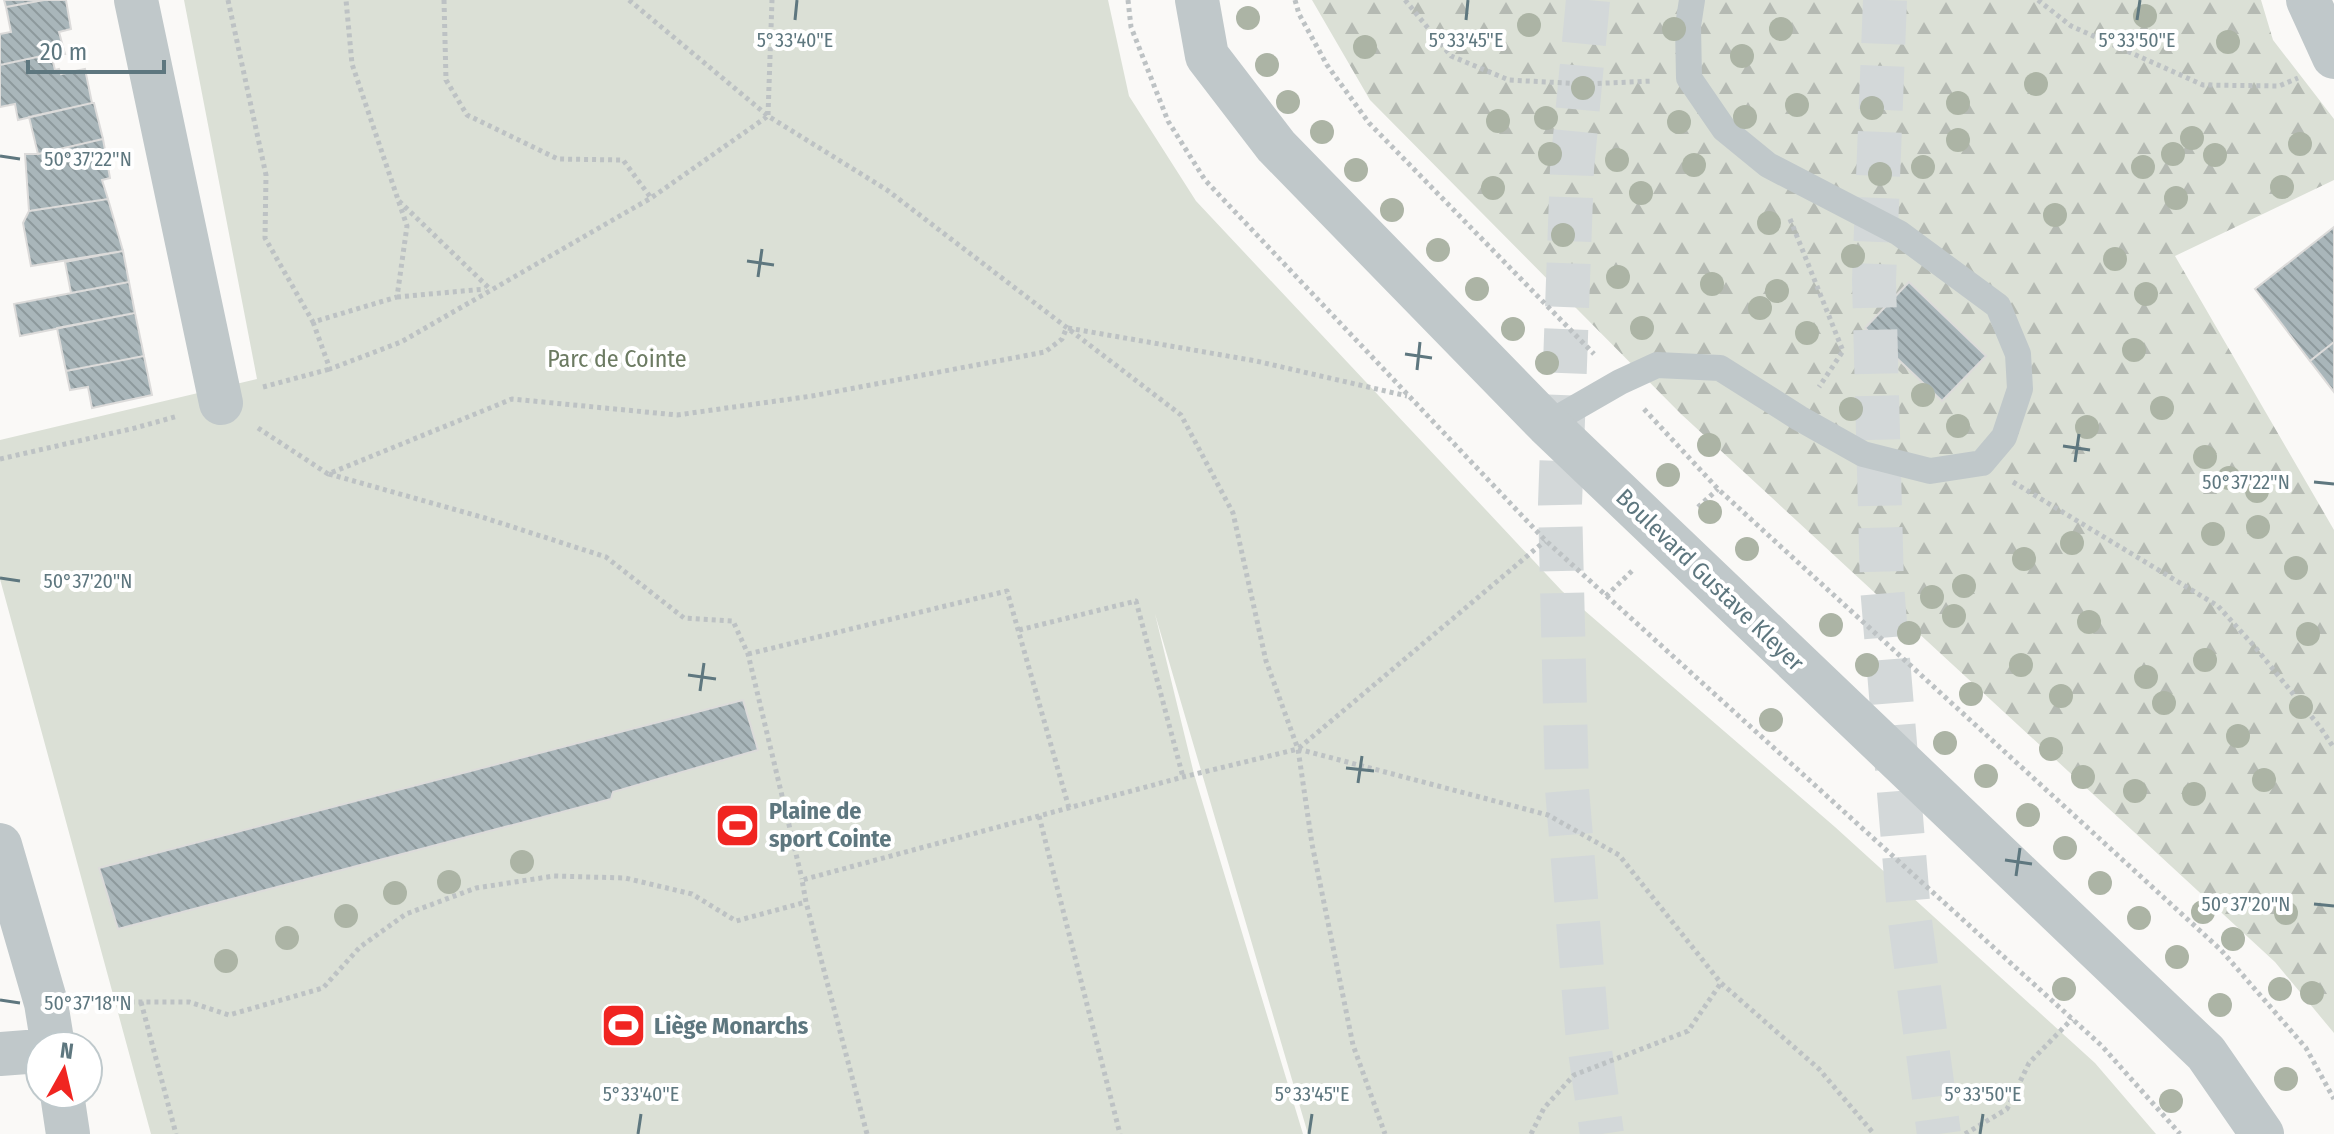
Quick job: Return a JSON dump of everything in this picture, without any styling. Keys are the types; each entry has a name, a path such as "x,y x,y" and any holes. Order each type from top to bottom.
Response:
{"street":[{"path":"136,0 240,396"},
{"name":"Boulevard Gustave Kleyer","path":"1197,0 1207,56 1276,146 1547,424 2206,1053 2262,1134"},
{"path":"2308,0 2320,66"},
{"path":"0,845 46,1003 50,1030"},
{"path":"0,1054 24,1052"},
{"path":"64,1110 68,1134"}],"lane":[{"path":"1547,424 1620,382 1657,365 1720,368 1863,454 1930,471 1982,463 2004,437 2020,389 2018,354 1998,306 1899,233 1768,165 1724,129 1689,78 1688,26 1692,0"}],"path":[{"path":"228,0 266,175 265,238 313,322 330,369"},
{"path":"346,0 352,64 407,226 397,297"},
{"path":"444,0 446,80 467,115 558,159 623,160 651,198"},
{"path":"629,0 768,116 887,190 1181,415 1233,513 1266,661 1298,749 1312,844 1353,1045 1385,1134"},
{"path":"768,116 772,0"},
{"path":"1128,0 1131,27 1168,121 1205,180 1545,540 2102,1046 2180,1134"},
{"path":"1295,0 1299,14 1327,65 1369,123 1620,382 1718,489 2221,950 2306,1048 2334,1099"},
{"path":"1405,0 1451,56 1509,80 1585,84 1689,78"},
{"path":"2038,0 2071,26 2203,85 2279,86 2320,66"},
{"path":"0,459 135,428 330,369 401,342 651,198 768,116"},
{"path":"1768,165 1843,351 1799,418"},
{"path":"398,200 490,289"},
{"path":"313,322 397,297 490,289"},
{"path":"328,474 512,399 677,415 812,396 1045,352 1062,339 1067,327"},
{"path":"1067,327 1256,361 1408,397"},
{"path":"240,396 328,474 485,518 606,557 684,618 733,621 748,654 806,902 867,1134"},
{"path":"1982,463 2218,606 2265,658 2334,748"},
{"path":"802,880 1298,749 1545,540"},
{"path":"748,654 1007,591 1069,808"},
{"path":"1019,630 1136,601 1183,777"},
{"path":"1298,749 1548,815 1619,855 1721,983 1819,1069 1874,1134"},
{"path":"1039,816 1120,1134"},
{"path":"88,996 123,1002 189,1002 229,1015 323,988 360,947 406,914 476,888 554,876 625,878 692,894 736,921 806,902"},
{"path":"1531,1134 1544,1108 1574,1075 1688,1031 1721,983"},
{"path":"141,1002 176,1134"},
{"path":"1965,1134 2007,1109 2029,1063 2072,1019"}],"green space":[{"name":"Parc de Cointe","path":"184,0 1108,0 1129,96 1196,201 1562,591 1835,827 2095,1063 2156,1134 1308,1134 1155,614 1194,774 1303,1134 151,1134 0,579 0,440 257,379"},
{"path":"1312,0 2261,0 2273,40 2334,119 2334,180 2175,256 2334,530 2334,1033 2275,962 1681,414 1370,100"},
{"path":"1869,344 1928,397 1916,411 1857,358"}],"building":[{"path":"4,0 44,0 6,7"},
{"path":"44,0 66,0 71,29 59,32 65,54 0,65 0,34 11,32 6,7"},
{"path":"51,54 55,70 59,69 61,74 85,69 92,103 18,120 15,104 0,107 0,65"},
{"path":"94,103 103,139 38,154 29,117"},
{"path":"103,139 110,178 102,180 108,199 29,211 25,154 38,154"},
{"path":"108,199 123,251 31,266 23,223 29,211"},
{"path":"2334,227 2334,342 2310,361 2255,289"},
{"path":"123,251 129,282 71,293 65,262"},
{"path":"129,282 135,313 20,336 14,304"},
{"path":"1909,282 1986,356 1942,401 1865,328"},
{"path":"135,313 144,356 66,371 57,328"},
{"path":"2334,342 2334,392 2310,361"},
{"path":"144,356 152,395 92,408 88,387 70,390 66,371"},
{"path":"743,700 758,750 613,792 611,799 118,929 99,868"}],"tunnel":[{"path":"1588,0 1572,169 1560,504 1567,789 1587,1030 1602,1134"},
{"path":"1885,0 1874,280 1882,586 1909,914 1939,1134"}],"place":[{"name":"Plaine de sport Cointe","path":"738,825"},
{"name":"Liège Monarchs","path":"623,1026"}]}
